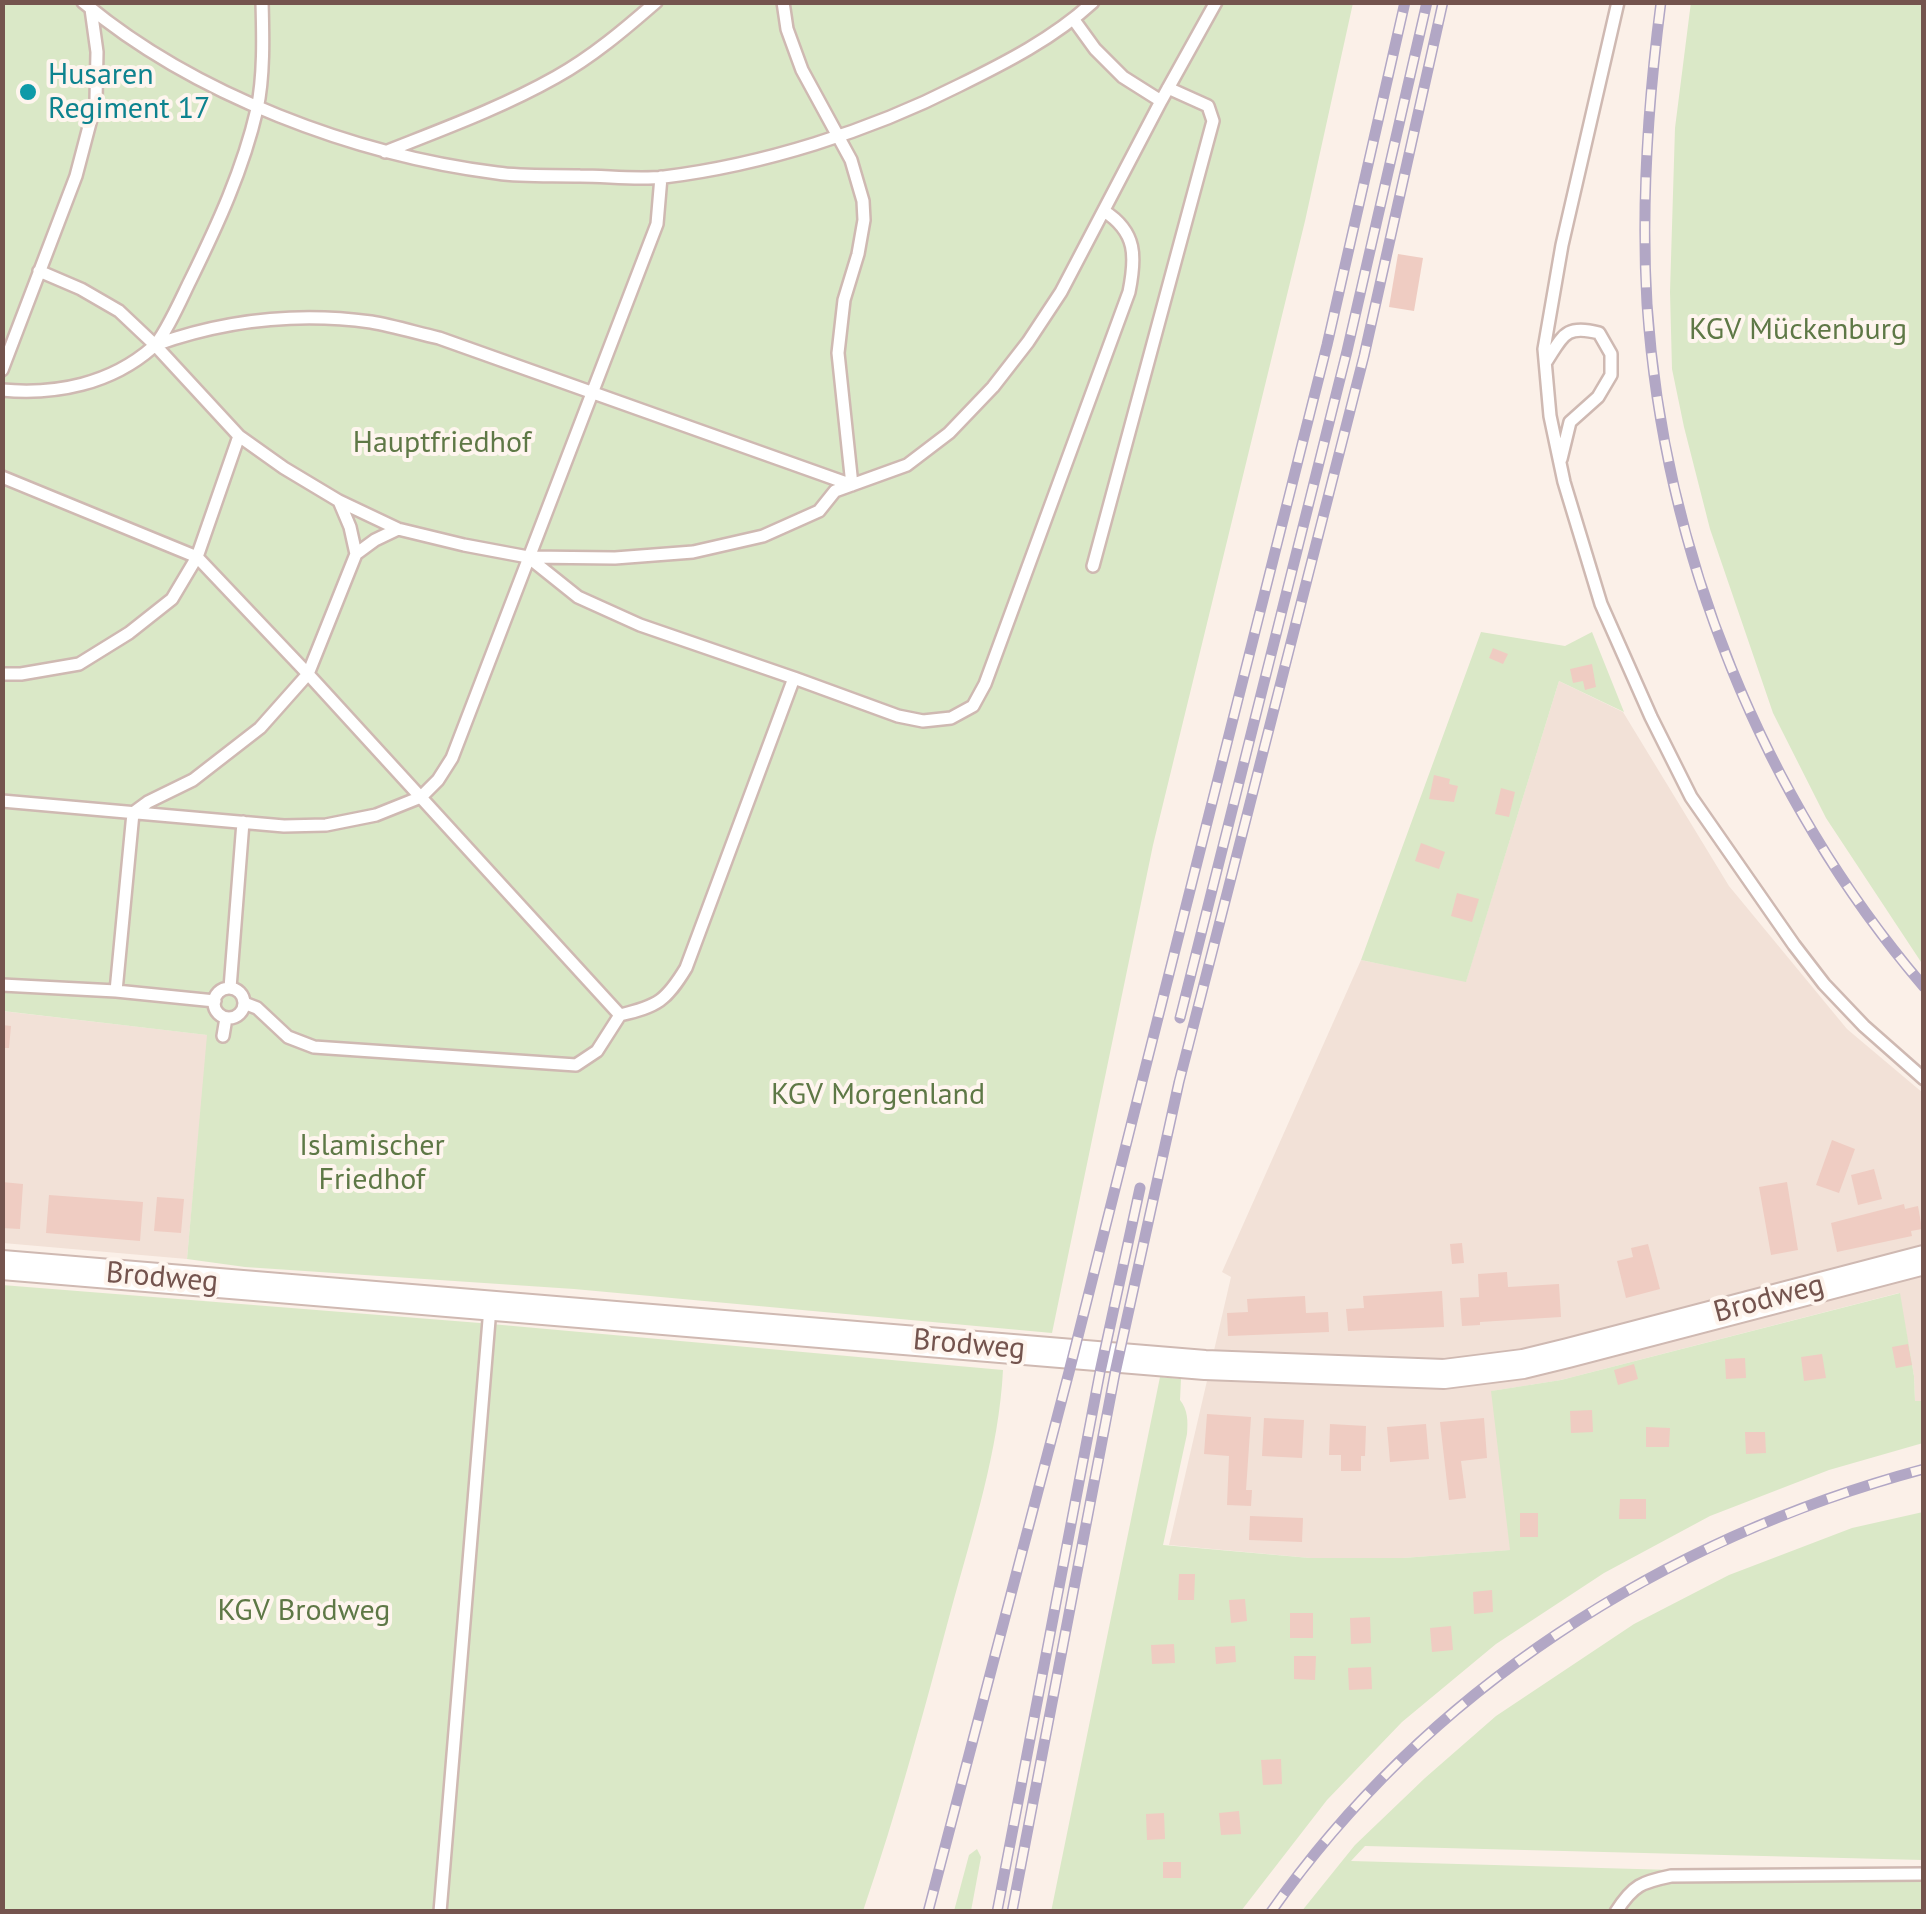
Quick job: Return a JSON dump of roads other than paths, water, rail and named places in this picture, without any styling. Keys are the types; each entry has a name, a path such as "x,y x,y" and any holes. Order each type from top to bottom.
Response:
{"street":[{"name":"Brodweg","path":"2,1265 1205,1365 1444,1374 1553,1356 1924,1260"}],"lane":[{"path":"155,345 226,205 258,107 262,2"},
{"path":"385,152 496,108 560,75 656,2"},
{"path":"782,2 802,70 851,160 861,188 864,220 844,300 838,353 852,485"},
{"path":"87,6 165,60 258,107 385,152 500,174 661,177 839,138 924,104 1074,20 1092,2"},
{"path":"40,271 118,311 239,436 339,500 398,528 528,557 614,558 692,552 763,536 819,511 834,491 907,465 949,433 993,388 1061,292 1216,2"},
{"path":"1618,2 1562,245 1544,349 1550,416 1581,542 1602,604 1644,703 1690,797 1824,984 1864,1026 1924,1078"},
{"path":"2,370 76,176 96,100 97,52 87,6"},
{"path":"1074,20 1123,77 1160,101"},
{"path":"1094,566 1213,120 1208,106 1168,88"},
{"path":"2,801 284,826 326,826 376,815 420,797 438,780 452,758 656,224 661,177"},
{"path":"528,557 578,597 640,625 898,716 923,720 951,718 973,706 992,666 1129,292 1135,262 1130,239 1118,220 1104,211"},
{"path":"2,390 76,388 120,369 155,345 196,330 306,317 373,322 440,338 852,485"},
{"path":"1546,363 1563,335 1580,328 1599,333 1611,354 1611,376 1598,397 1570,422 1560,463"},
{"path":"2,674 79,664 129,633 172,598 198,557 239,436"},
{"path":"2,478 198,557 620,1015"},
{"path":"339,500 356,554"},
{"path":"116,992 133,813 192,780 260,728 308,674 356,554 398,528"},
{"path":"244,1004 256,1008 288,1037 314,1046 576,1064 597,1051 620,1015 647,1008 670,994 686,968 794,678"},
{"path":"230,988 244,822"},
{"path":"2,984 214,1001"},
{"path":"230,988 243,996 244,1004 235,1018 226,1018 219,1015 214,1001 230,988"},
{"path":"222,1036 226,1018"},
{"path":"440,1912 490,1304"},
{"path":"1616,1912 1630,1892 1644,1881 1671,1876 1924,1874"}],"railway":[{"path":"928,1912 1069,1372 1327,345 1405,2"},
{"path":"1180,1018 1347,351 1427,2"},
{"path":"1012,1912 1115,1373 1179,1082 1364,356 1443,2"},
{"path":"1661,2 1647,153 1647,304 1657,397 1675,489 1699,579 1731,668 1770,753 1815,835 1866,913 1924,987"},
{"path":"997,1912 1100,1372 1140,1188"},
{"path":"1271,1912 1333,1832 1402,1759 1477,1692 1559,1633 1644,1581 1734,1536 1828,1499 1924,1469"}],"place":[{"name":"Husaren Regiment 17","path":"28,92"}],"park label":[{"name":"KGV Mückenburg","path":"1798,330"},
{"name":"Hauptfriedhof","path":"442,443"},
{"name":"KGV Morgenland","path":"878,1095"},
{"name":"Islamischer Friedhof","path":"372,1163"},
{"name":"KGV Brodweg","path":"304,1611"}]}
